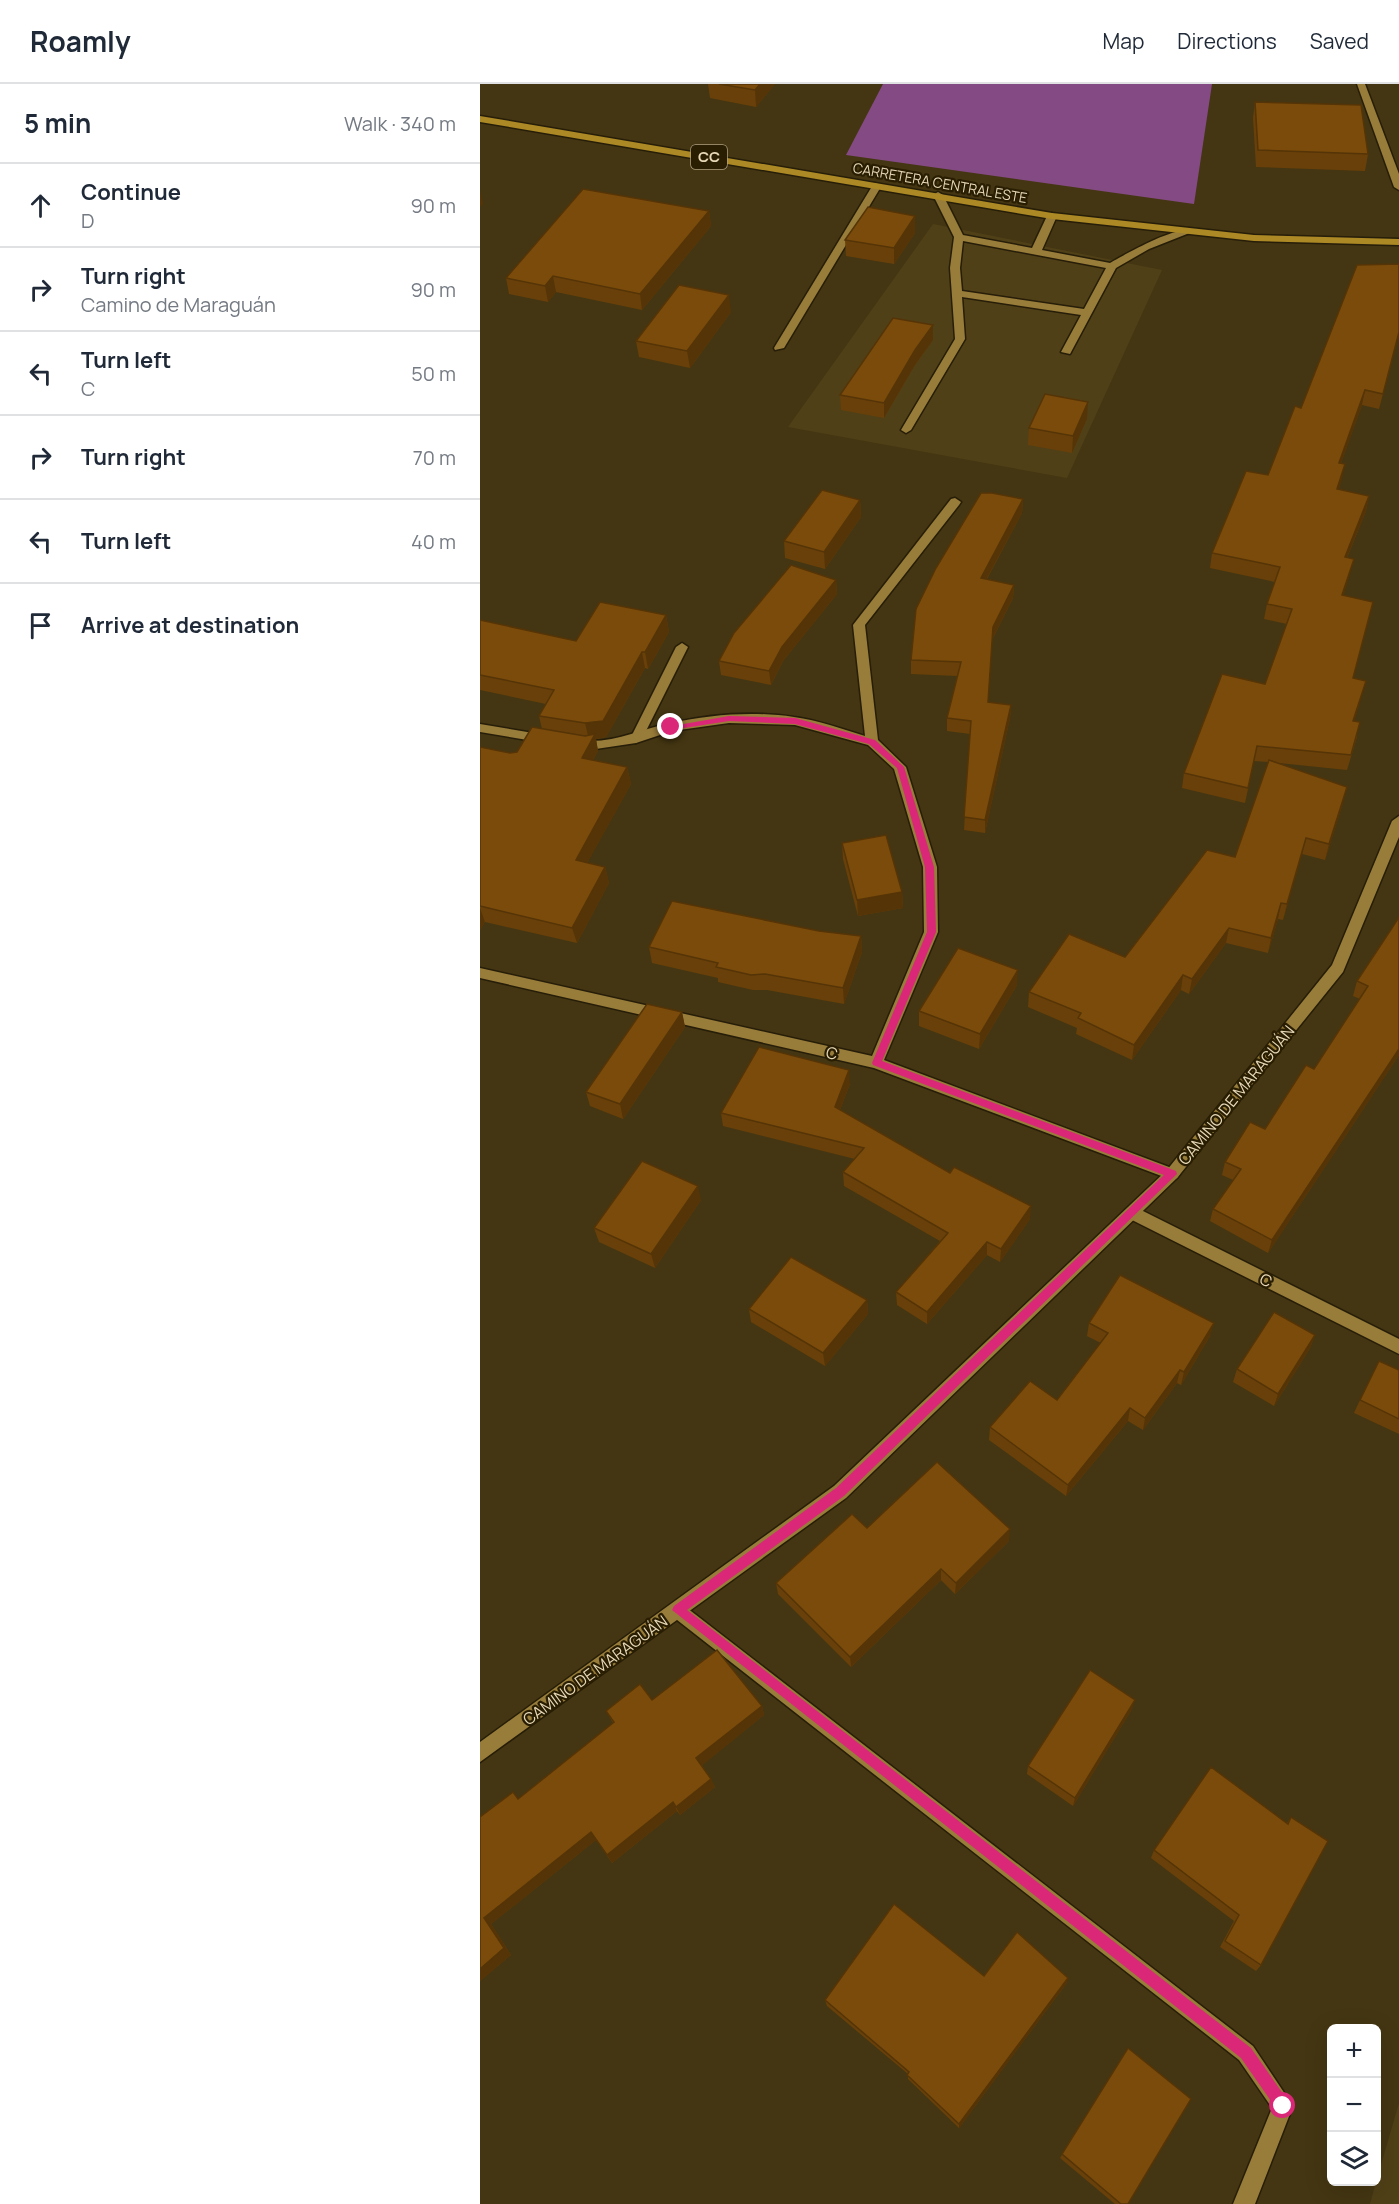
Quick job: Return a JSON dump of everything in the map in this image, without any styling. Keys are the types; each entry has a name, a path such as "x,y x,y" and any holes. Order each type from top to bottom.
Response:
{"main road":[{"name":"CARRETERA CENTRAL ESTE","path":"480,119 1052,216 1254,238 1399,242"}],"street":[{"path":"1361,84 1399,187"},
{"path":"779,348 877,185"},
{"path":"906,430 960,339 955,268 959,237 938,195"},
{"path":"1036,251 1052,216"},
{"path":"1066,352 1112,266 1145,247 1187,232"},
{"path":"959,237 1112,266"},
{"path":"957,293 1087,313"},
{"path":"872,742 859,625 955,502"},
{"path":"636,739 682,647"},
{"path":"480,728 589,746 636,739 671,727 729,718 795,721 872,742 900,767 930,867 932,932 876,1063"},
{"name":"CAMINO DE MARAGUÁN","path":"480,1753 840,1492 1172,1174 1338,968 1399,821"},
{"name":"C","path":"480,974 876,1063 1172,1174"},
{"name":"C","path":"1133,1213 1399,1347"},
{"path":"678,1610 1246,2053 1283,2106 1244,2204"}],"shaded area":[{"path":"883,84 1212,84 1194,204 846,155"},
{"path":"933,224 1162,270 1067,478 788,427"},
{"path":"1399,2103 1399,2204 1370,2204 1375,2186 1381,2186 1381,2165"}],"building":[{"path":"719,84 760,84 755,90"},
{"path":"1255,102 1361,105 1368,154 1258,150"},
{"path":"583,189 709,211 640,294 553,276 545,286 506,278"},
{"path":"868,207 915,216 894,248 845,240"},
{"path":"1399,264 1399,332 1383,394 1365,390 1339,463 1345,464 1337,489 1369,496 1345,557 1354,559 1342,595 1373,602 1353,678 1366,681 1353,721 1360,722 1351,755 1257,746 1248,788 1184,773 1222,674 1265,684 1292,609 1267,604 1280,567 1212,553 1246,471 1268,475 1295,406 1301,408 1357,265"},
{"path":"679,285 729,295 687,351 636,341"},
{"path":"893,318 933,325 915,350 884,403 840,395"},
{"path":"1045,394 1088,402 1073,436 1029,428"},
{"path":"822,490 860,500 824,552 784,541"},
{"path":"981,493 1023,499 981,578 1014,585 993,627 988,702 1011,705 985,820 964,817 971,721 947,718 961,662 911,660 916,609 936,568"},
{"path":"791,565 836,580 782,647 769,671 719,661 734,633"},
{"path":"600,602 666,615 603,721 585,723 539,716 554,690 480,675 480,620 576,641"},
{"path":"532,727 585,736 595,734 582,758 627,767 576,860 605,867 572,928 480,906 480,747 510,753 517,752"},
{"path":"1269,760 1347,787 1329,844 1306,838 1287,904 1281,903 1271,938 1229,928 1192,979 1183,975 1134,1045 1078,1018 1081,1013 1029,992 1069,934 1125,957 1207,850 1235,857"},
{"path":"886,835 902,892 857,900 842,843"},
{"path":"672,901 819,931 861,936 843,988 765,974 751,975 716,967 718,963 649,947"},
{"path":"1399,917 1399,1049 1272,1240 1213,1209 1241,1169 1225,1162 1250,1122 1265,1129 1306,1065 1314,1069 1368,986 1357,981"},
{"path":"958,948 1018,970 980,1034 919,1011"},
{"path":"647,1004 682,1012 620,1104 586,1092"},
{"path":"759,1047 849,1070 835,1107 950,1173 954,1167 1031,1206 1001,1249 987,1242 927,1312 896,1292 948,1233 843,1172 864,1148 721,1113"},
{"path":"642,1161 698,1186 651,1254 594,1228"},
{"path":"791,1257 867,1300 823,1353 749,1309"},
{"path":"1120,1275 1214,1323 1184,1372 1180,1370 1145,1418 1130,1408 1068,1485 990,1427 1030,1381 1057,1400 1108,1333 1089,1323"},
{"path":"1274,1312 1315,1335 1278,1394 1237,1369"},
{"path":"1379,1361 1399,1370 1399,1419 1360,1400"},
{"path":"937,1462 1010,1529 956,1583 941,1569 850,1657 776,1583 852,1514 867,1528"},
{"path":"717,1650 762,1706 696,1758 711,1779 676,1807 673,1802 607,1855 591,1832 484,1918 504,1948 480,1969 480,1817 513,1792 518,1799 614,1722 606,1711 640,1684 652,1700"},
{"path":"1090,1670 1135,1700 1075,1798 1028,1766"},
{"path":"1211,1767 1288,1824 1291,1817 1328,1841 1261,1965 1225,1941 1239,1915 1154,1850"},
{"path":"894,1904 984,1976 1017,1932 1068,1978 959,2124 907,2075 909,2072 825,2000"},
{"path":"1128,2048 1191,2099 1128,2204 1121,2204 1062,2154"}],"route":[{"path":"671,727 729,718 795,721 872,742 900,767 930,867 932,932 876,1063 1172,1174 840,1492 678,1610 1246,2053 1283,2106"}]}
